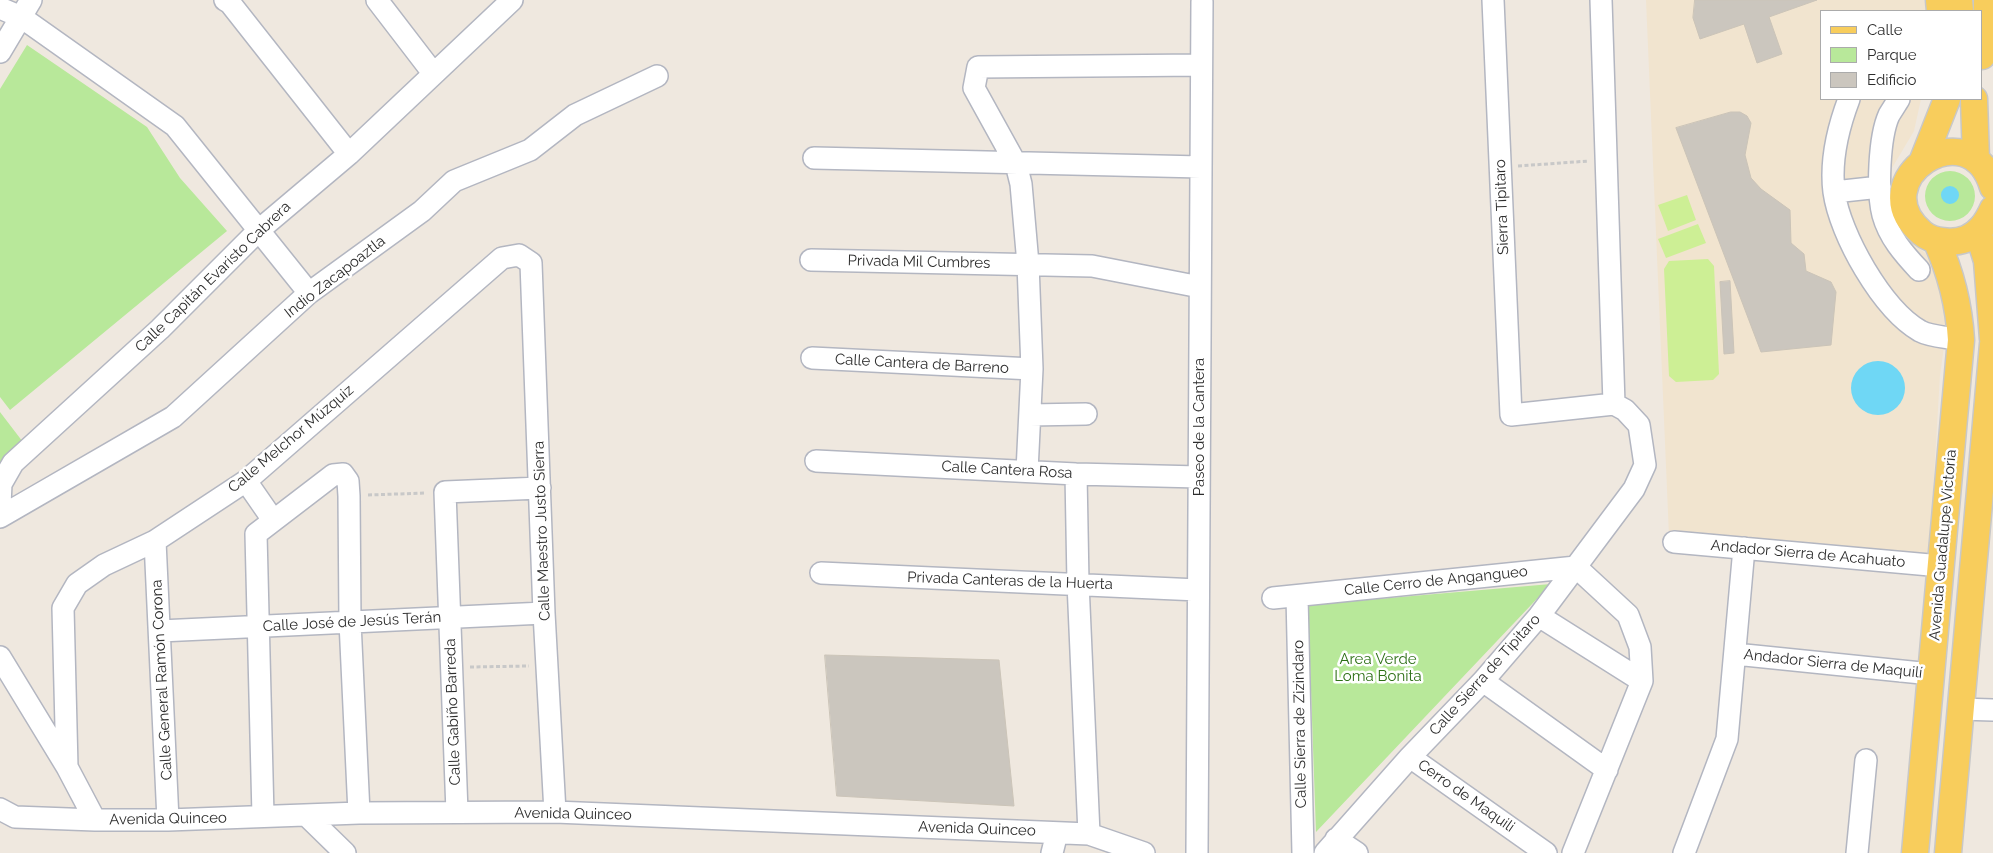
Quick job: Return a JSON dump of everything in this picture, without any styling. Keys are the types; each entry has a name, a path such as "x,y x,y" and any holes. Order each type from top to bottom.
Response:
{"main road":[{"path":"1983,53 1986,43 1987,0"},
{"path":"1947,100 1923,160 1910,176 1904,197 1906,211 1913,224 1923,234 1936,240 1951,242 1965,239 1978,232 1988,221 1993,209"},
{"path":"1974,100 1988,175"},
{"path":"1923,160 1936,154 1950,152 1963,154 1988,175"},
{"path":"1978,232 1986,261 1993,339"},
{"name":"Avenida Guadalupe Victoria","path":"1915,853 1961,340 1960,308 1948,265 1936,240"},
{"path":"1948,853 1960,709 1989,450 1993,344"}],"street":[{"path":"225,0 230,3 349,154"},
{"path":"377,0 433,73"},
{"name":"Calle Capitán Evaristo Cabrera","path":"0,505 1,484 12,463 160,329 259,230 349,154 512,0"},
{"name":"Sierra Tipitaro","path":"1493,0 1511,415 1614,404"},
{"path":"1601,0 1614,404"},
{"path":"1928,10 1938,0"},
{"name":"Paseo de la Cantera","path":"1197,853 1202,2"},
{"path":"0,8 26,8 175,126 309,293"},
{"path":"0,52 26,8"},
{"path":"1027,471 1032,369 1028,264 1021,184 1016,164 974,88 978,67 1201,65"},
{"name":"Indio Zacapoaztla","path":"0,517 173,417 309,293 422,211 454,181 530,150 575,115 657,76"},
{"path":"1849,100 1840,124 1833,158 1834,192 1846,233 1862,264 1887,303 1921,332 1961,340"},
{"path":"1898,100 1888,116 1881,157 1880,187 1883,216 1900,250 1919,270"},
{"path":"814,158 1201,167"},
{"path":"1834,192 1880,187"},
{"name":"Calle Melchor Múzquiz","path":"68,767 63,608 77,584 104,565 155,541 246,481 502,258 519,255"},
{"name":"Calle Maestro Justo Sierra","path":"519,255 531,263 544,613 555,812"},
{"name":"Privada Mil Cumbres","path":"811,260 1092,266 1200,287"},
{"name":"Calle Cantera de Barreno","path":"812,358 1032,369"},
{"name":"Calle Sierra de Tipitaro","path":"1331,846 1410,757 1483,681 1539,616 1634,489 1645,465 1639,425 1626,410 1614,404"},
{"path":"1030,415 1086,414"},
{"name":"Calle Cantera Rosa","path":"816,461 1076,474 1199,477"},
{"path":"263,816 256,534 333,475 343,474 348,481 349,496 350,622 359,813"},
{"path":"1076,474 1078,583 1089,834"},
{"path":"246,481 273,520"},
{"path":"445,492 540,488"},
{"name":"Calle Gabiño Barreda","path":"445,492 451,618 456,812"},
{"name":"Calle General Ramón Corona","path":"155,541 168,820"},
{"name":"Andador Sierra de Acahuato","path":"1674,542 1941,566"},
{"path":"1684,853 1727,739 1744,548"},
{"path":"1573,853 1642,681 1640,647 1628,615 1576,567"},
{"name":"Calle Cerro de Angangueo","path":"1273,598 1576,567"},
{"name":"Privada Canteras de la Huerta","path":"821,573 1078,583 1198,590"},
{"name":"Calle Sierra de Zizindaro","path":"1297,596 1303,853"},
{"name":"Calle José de Jesús Terán","path":"160,631 544,613"},
{"path":"1539,616 1642,681"},
{"name":"Andador Sierra de Maquilí","path":"1735,654 1931,674"},
{"path":"0,657 68,767 95,820"},
{"path":"1483,681 1607,770"},
{"path":"1960,709 1993,710"},
{"name":"Cerro de Maquili","path":"1410,757 1546,853"},
{"path":"1857,853 1866,760"},
{"name":"Avenida Quinceo","path":"0,809 15,816 95,820 168,820 359,813 555,812 1055,843 1089,834 1144,853"},
{"path":"306,815 345,853"},
{"path":"1331,846 1357,853"}],"path":[{"path":"1500,167 1606,160"},
{"path":"349,496 445,492"},
{"path":"452,667 547,666"}],"shaded area":[{"path":"1646,0 1924,0 1927,10 1820,10 1820,100 1921,100 1914,131 1892,168 1887,192 1895,218 1908,238 1926,254 1936,269 1948,318 1940,375 1929,561 1669,536"}],"green space":[{"path":"27,45 147,127 180,178 227,231 10,410 0,397 0,89"},
{"path":"1950,171 1959,173 1970,182 1975,196 1973,205 1964,216 1950,221 1941,219 1930,210 1925,196 1927,187 1936,176"},
{"path":"1687,195 1696,220 1668,231 1658,205"},
{"path":"1698,224 1706,243 1666,258 1658,239"},
{"path":"1708,259 1714,266 1719,374 1713,380 1676,382 1669,376 1664,269 1669,261"},
{"path":"0,412 26,446 0,473"},
{"name":"Area Verde Loma Bonita","path":"1551,584 1316,832 1308,605"}],"water":[{"path":"1946,186 1954,186 1959,191 1957,202 1946,204 1941,199 1941,191"},
{"path":"1878,361 1888,363 1897,369 1903,378 1905,388 1903,398 1897,407 1888,413 1878,415 1868,413 1859,407 1853,398 1851,388 1853,378 1859,369 1868,363"}],"building":[{"path":"1695,0 1817,0 1769,17 1782,54 1757,63 1744,24 1700,39 1693,18"},
{"path":"1731,112 1740,112 1747,116 1751,123 1745,155 1751,178 1761,189 1790,210 1791,243 1804,254 1806,271 1831,282 1836,292 1831,345 1761,352 1676,128"},
{"path":"1730,281 1734,353 1724,354 1720,282"},
{"path":"825,655 999,660 1014,806 837,796"}]}
